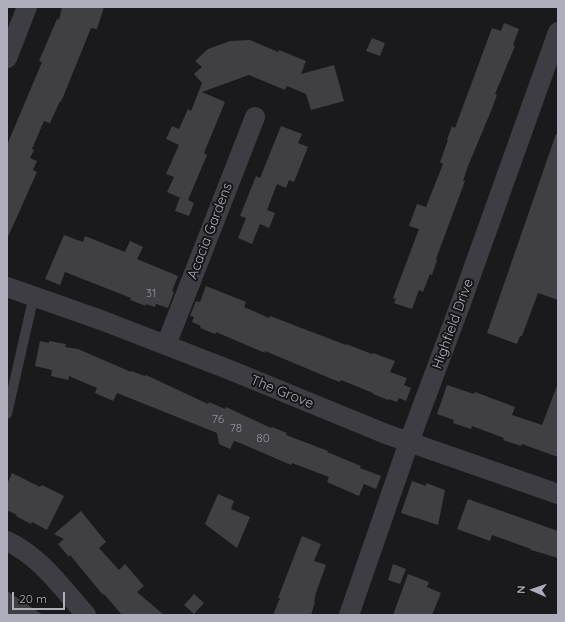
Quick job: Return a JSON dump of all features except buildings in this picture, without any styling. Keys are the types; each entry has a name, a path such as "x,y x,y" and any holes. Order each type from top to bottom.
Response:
{"street":[{"path":"7,58 26,7"},
{"name":"Highfield Drive","path":"349,615 409,442 558,32"},
{"name":"Acacia Gardens","path":"166,345 255,117"},
{"name":"The Grove","path":"7,287 166,345 409,442 558,494"},
{"path":"7,541 32,555 86,615"}],"lane":[{"path":"7,414 34,296"}]}
